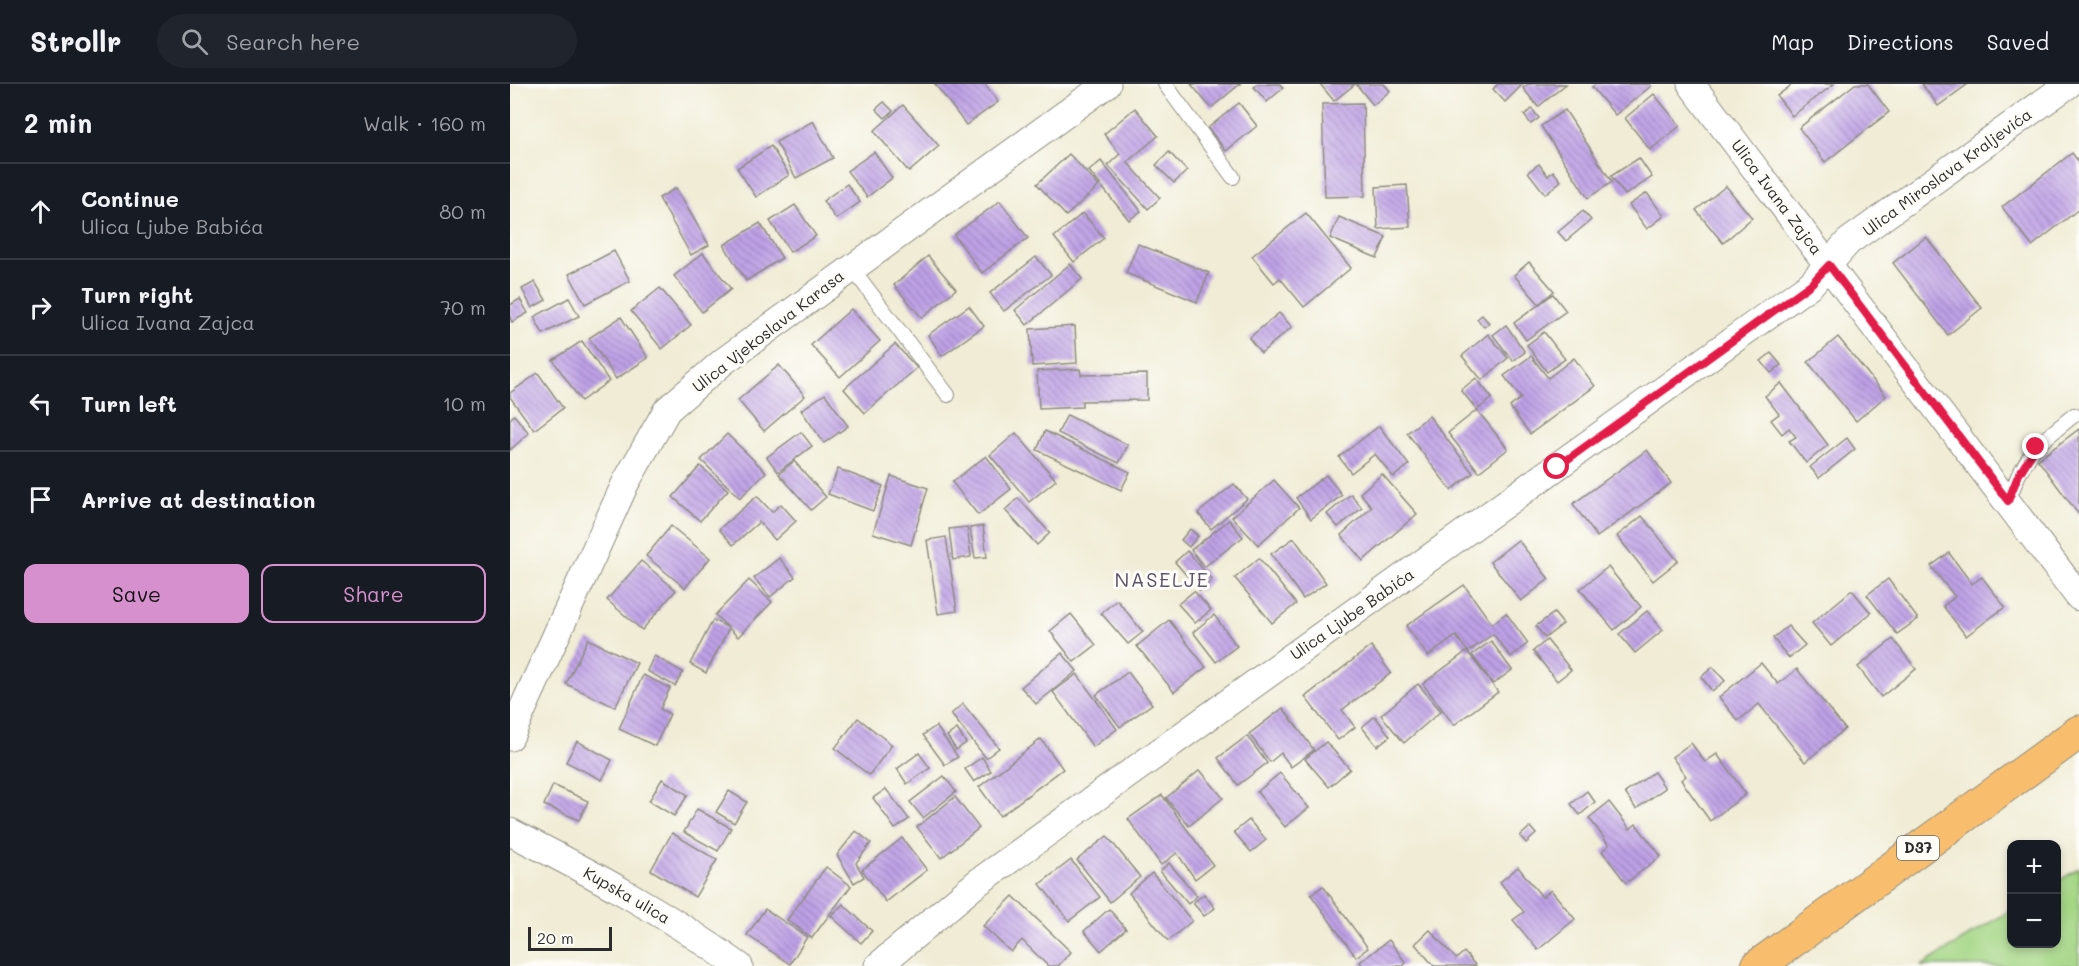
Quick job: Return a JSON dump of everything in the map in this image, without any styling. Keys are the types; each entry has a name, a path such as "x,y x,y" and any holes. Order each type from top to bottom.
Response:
{"main road":[{"name":"D37","path":"1758,966 2079,732"}],"street":[{"name":"Ulica Vjekoslava Karasa","path":"510,737 626,482 667,410 724,361 1107,84"},
{"name":"Ulica Ivana Zajca","path":"1691,84 2079,597"},
{"name":"Ulica Miroslava Kraljevića","path":"1829,265 1848,242 2069,84"},
{"name":"Ulica Ljube Babića","path":"878,966 977,883 1811,284 1829,265"},
{"name":"Kupska ulica","path":"510,832 629,894 739,966"}],"lane":[{"path":"1165,84 1233,177"},
{"path":"851,267 948,395"},
{"path":"2008,501 2018,476 2036,447 2074,415"}],"green space":[{"path":"2079,868 2079,966 1921,966 2007,912 2007,948 2061,948 2061,879"}],"building":[{"path":"935,84 985,84 998,102 966,125"},
{"path":"1191,84 1240,84 1211,108"},
{"path":"1257,84 1280,84 1283,88 1267,102 1254,87"},
{"path":"1320,84 1355,84 1334,101"},
{"path":"1356,84 1384,84 1390,91 1373,105"},
{"path":"1498,84 1523,84 1505,102 1493,89"},
{"path":"1528,84 1566,84 1538,107 1523,88"},
{"path":"1596,84 1649,84 1651,86 1615,115 1592,87"},
{"path":"1793,84 1834,84 1792,116 1777,96"},
{"path":"1855,84 1868,84 1889,112 1825,162 1799,128"},
{"path":"1922,84 1968,84 1938,106"},
{"path":"1654,94 1680,126 1650,150 1625,118"},
{"path":"884,102 893,111 885,118 876,109"},
{"path":"1239,103 1257,126 1226,151 1208,128"},
{"path":"1363,103 1365,196 1325,197 1322,104"},
{"path":"903,105 939,146 909,172 874,131"},
{"path":"1135,108 1158,136 1127,162 1160,198 1148,209 1108,165 1120,154 1104,134"},
{"path":"1532,109 1539,118 1531,124 1524,115"},
{"path":"1565,110 1612,182 1588,198 1541,126"},
{"path":"813,121 833,158 796,178 776,142"},
{"path":"771,146 789,175 756,197 737,168"},
{"path":"874,152 892,178 867,197 847,171"},
{"path":"1169,152 1187,171 1174,183 1156,165"},
{"path":"2072,153 2079,162 2079,209 2032,246 2002,207"},
{"path":"1069,154 1099,186 1066,216 1037,184"},
{"path":"1639,158 1652,177 1625,195 1611,176"},
{"path":"1101,161 1141,211 1129,220 1089,171"},
{"path":"1539,164 1548,176 1553,171 1561,181 1545,194 1528,172"},
{"path":"847,184 860,202 836,219 823,201"},
{"path":"1407,185 1410,227 1378,229 1376,187"},
{"path":"1726,186 1752,218 1723,243 1696,210"},
{"path":"676,188 709,245 691,255 659,198"},
{"path":"1647,193 1664,216 1647,229 1629,205"},
{"path":"1000,201 1028,238 982,273 954,235"},
{"path":"795,205 816,236 790,252 770,221"},
{"path":"1583,211 1591,220 1566,241 1558,232"},
{"path":"1083,213 1104,238 1074,262 1054,237"},
{"path":"1306,213 1351,268 1304,307 1280,278 1274,283 1252,256"},
{"path":"1339,217 1386,237 1377,258 1330,238"},
{"path":"760,223 782,258 746,281 724,245"},
{"path":"1926,237 1982,308 1948,335 1893,263"},
{"path":"1138,244 1209,273 1197,302 1126,273"},
{"path":"614,251 630,281 585,304 569,274"},
{"path":"703,253 731,289 702,312 674,276"},
{"path":"928,256 956,289 922,318 894,285"},
{"path":"1036,257 1051,275 1004,311 990,293"},
{"path":"1529,262 1554,291 1539,304 1514,275"},
{"path":"1070,264 1082,279 1027,325 1015,310"},
{"path":"535,282 546,300 532,308 522,289"},
{"path":"660,288 691,325 662,349 631,311"},
{"path":"1553,294 1566,311 1526,340 1514,323"},
{"path":"569,298 579,316 543,334 534,317"},
{"path":"520,299 528,313 512,322 510,305"},
{"path":"969,306 984,326 942,356 928,335"},
{"path":"851,309 880,341 840,377 811,345"},
{"path":"1279,313 1292,327 1261,353 1249,338"},
{"path":"1482,315 1489,323 1484,327 1477,319"},
{"path":"621,317 648,358 616,379 589,338"},
{"path":"1506,325 1525,352 1513,361 1493,335"},
{"path":"1075,326 1077,363 1032,366 1030,329"},
{"path":"1544,332 1565,359 1547,372 1527,345"},
{"path":"1488,334 1508,358 1482,380 1462,356"},
{"path":"1838,337 1886,396 1856,421 1808,362"},
{"path":"582,341 609,381 581,401 553,360"},
{"path":"895,344 917,368 865,413 844,389"},
{"path":"1771,353 1781,365 1771,373 1761,361"},
{"path":"1531,356 1548,378 1574,358 1595,386 1530,434 1510,407 1521,398 1504,376"},
{"path":"779,365 805,396 764,431 738,400"},
{"path":"1080,369 1081,375 1147,374 1147,400 1082,401 1082,407 1039,409 1037,371"},
{"path":"538,373 563,408 534,430 510,397 510,393"},
{"path":"1476,378 1492,398 1477,410 1461,390"},
{"path":"1781,383 1828,445 1806,463 1789,441 1796,437 1789,428 1782,434 1771,420 1779,414 1765,396"},
{"path":"825,394 848,426 824,443 801,410"},
{"path":"1477,410 1508,449 1479,472 1448,433"},
{"path":"514,415 529,433 510,450 510,419"},
{"path":"1067,415 1128,445 1119,463 1058,433"},
{"path":"1429,416 1473,473 1451,490 1407,433"},
{"path":"1379,426 1409,465 1393,477 1375,454 1351,473 1339,457"},
{"path":"2079,429 2079,515 2038,460"},
{"path":"1045,431 1130,472 1121,490 1037,450"},
{"path":"801,432 812,446 778,472 767,457"},
{"path":"1016,433 1056,480 1029,502 990,455"},
{"path":"727,434 766,472 740,498 701,460"},
{"path":"1847,438 1855,449 1819,478 1810,467"},
{"path":"1647,450 1671,483 1597,537 1573,504"},
{"path":"986,456 1011,489 978,515 952,482"},
{"path":"794,461 826,497 811,510 779,474"},
{"path":"700,466 728,490 700,521 673,497"},
{"path":"838,469 883,486 873,511 828,494"},
{"path":"1382,474 1417,514 1363,561 1341,535 1372,507 1360,493"},
{"path":"1326,475 1342,495 1311,519 1296,498"},
{"path":"891,476 928,488 911,545 873,533"},
{"path":"1274,480 1299,508 1258,545 1232,517"},
{"path":"1234,484 1247,499 1211,529 1198,513"},
{"path":"1351,494 1362,508 1338,527 1327,514"},
{"path":"757,496 772,512 781,504 796,521 775,540 759,522 733,545 719,529"},
{"path":"1018,498 1050,533 1037,545 1005,510"},
{"path":"1642,516 1678,561 1653,581 1617,536"},
{"path":"1229,520 1243,537 1204,567 1191,550"},
{"path":"671,526 710,558 685,588 646,556"},
{"path":"983,526 987,557 975,558 970,528"},
{"path":"967,527 971,557 953,560 949,529"},
{"path":"1190,529 1198,536 1189,547 1181,540"},
{"path":"946,537 957,611 938,614 927,540"},
{"path":"1294,538 1326,583 1303,599 1271,554"},
{"path":"1518,540 1549,579 1521,601 1490,562"},
{"path":"1187,551 1212,580 1200,591 1175,562"},
{"path":"1949,553 1972,584 1982,577 2005,607 1966,636 1943,606 1955,597 1931,566"},
{"path":"779,558 795,577 770,597 754,578"},
{"path":"1259,558 1296,604 1272,623 1235,578"},
{"path":"641,561 676,590 642,630 607,600"},
{"path":"1608,567 1641,607 1614,630 1580,589"},
{"path":"1888,579 1918,619 1897,634 1867,595"},
{"path":"749,580 772,602 738,637 715,615"},
{"path":"1464,585 1492,624 1506,613 1528,643 1511,657 1493,634 1468,652 1456,636 1428,656 1406,626"},
{"path":"1852,590 1871,613 1831,646 1812,623"},
{"path":"1194,591 1211,610 1195,623 1178,604"},
{"path":"1117,600 1143,632 1128,644 1101,613"},
{"path":"1647,611 1663,630 1635,653 1619,634"},
{"path":"1554,613 1563,624 1545,638 1536,626"},
{"path":"1071,614 1096,645 1074,662 1050,631"},
{"path":"1214,615 1237,646 1216,662 1193,632"},
{"path":"713,620 729,628 706,673 690,664"},
{"path":"1169,620 1206,667 1174,692 1137,646"},
{"path":"1788,626 1805,645 1789,658 1773,638"},
{"path":"588,639 637,663 615,707 566,684"},
{"path":"1893,639 1916,669 1881,697 1858,667"},
{"path":"1547,640 1571,670 1557,681 1533,651"},
{"path":"1491,641 1512,670 1493,684 1472,655"},
{"path":"1371,646 1391,673 1342,710 1355,727 1338,740 1305,697"},
{"path":"1467,651 1498,692 1454,725 1423,684"},
{"path":"1062,653 1077,671 1036,704 1021,687"},
{"path":"654,656 683,672 675,686 647,671"},
{"path":"1761,663 1778,684 1797,669 1845,729 1805,762 1759,704 1738,721 1719,697"},
{"path":"1713,667 1725,681 1712,691 1701,677"},
{"path":"1128,672 1152,704 1120,727 1096,695"},
{"path":"1077,674 1117,729 1093,747 1053,692"},
{"path":"643,675 670,688 660,709 670,714 655,746 619,729"},
{"path":"1418,684 1441,711 1404,743 1381,715"},
{"path":"963,704 999,748 986,758 951,714"},
{"path":"1283,708 1314,750 1291,767 1281,753 1270,762 1249,734"},
{"path":"1375,716 1390,736 1377,746 1362,727"},
{"path":"858,718 892,745 869,775 835,748"},
{"path":"936,726 958,757 945,765 923,735"},
{"path":"957,729 966,743 956,750 947,736"},
{"path":"1247,736 1267,763 1238,785 1218,758"},
{"path":"1041,739 1063,769 1000,816 979,787"},
{"path":"577,741 612,760 602,780 566,762"},
{"path":"1326,742 1350,769 1329,787 1305,759"},
{"path":"1691,743 1705,762 1717,754 1746,794 1710,821 1681,780 1686,776 1672,757"},
{"path":"919,753 930,768 907,784 897,769"},
{"path":"982,757 991,771 974,782 965,769"},
{"path":"1200,770 1223,798 1189,826 1166,798"},
{"path":"1654,772 1665,788 1636,809 1625,793"},
{"path":"1280,773 1309,808 1285,827 1257,792"},
{"path":"944,776 956,792 923,818 910,802"},
{"path":"662,779 688,795 674,816 649,801"},
{"path":"553,785 588,801 579,820 544,805"},
{"path":"886,789 909,819 895,829 873,798"},
{"path":"729,791 747,802 734,823 716,812"},
{"path":"1587,791 1595,802 1580,815 1571,804"},
{"path":"1162,795 1213,865 1195,879 1177,853 1161,865 1128,819"},
{"path":"955,797 979,828 941,858 917,827"},
{"path":"1609,802 1630,829 1636,824 1661,856 1626,883 1602,851 1609,845 1589,818"},
{"path":"697,809 731,828 718,851 684,832"},
{"path":"1249,820 1266,840 1251,852 1234,832"},
{"path":"1530,827 1536,834 1526,843 1520,836"},
{"path":"856,831 871,843 856,863 864,877 854,883 837,855"},
{"path":"672,833 717,860 695,897 651,870"},
{"path":"1107,836 1140,877 1110,902 1077,860"},
{"path":"902,838 927,870 886,902 862,870"},
{"path":"1071,860 1100,897 1069,921 1040,884"},
{"path":"1169,863 1197,896 1188,904 1160,871"},
{"path":"826,867 851,886 812,938 787,920"},
{"path":"1518,867 1542,897 1551,890 1575,919 1538,950 1513,920 1524,912 1500,882"},
{"path":"1152,873 1192,921 1168,941 1129,893"},
{"path":"1323,886 1368,948 1356,957 1311,895"},
{"path":"1204,894 1215,908 1204,916 1193,903"},
{"path":"1013,896 1071,952 1058,966 1048,966 1022,940 1011,952 983,926"},
{"path":"843,904 872,931 861,943 831,916"},
{"path":"765,909 807,937 790,964 747,935"},
{"path":"1109,909 1126,929 1101,951 1084,931"},
{"path":"1430,930 1456,959 1464,952 1476,966 1434,966 1415,944"},
{"path":"1389,940 1406,963 1403,966 1363,966 1360,962"}],"district":[{"name":"NASELJE","path":"1162,580"}],"route":[{"path":"1557,467 1811,284 1829,265 2008,501 2018,476 2036,447"}]}
